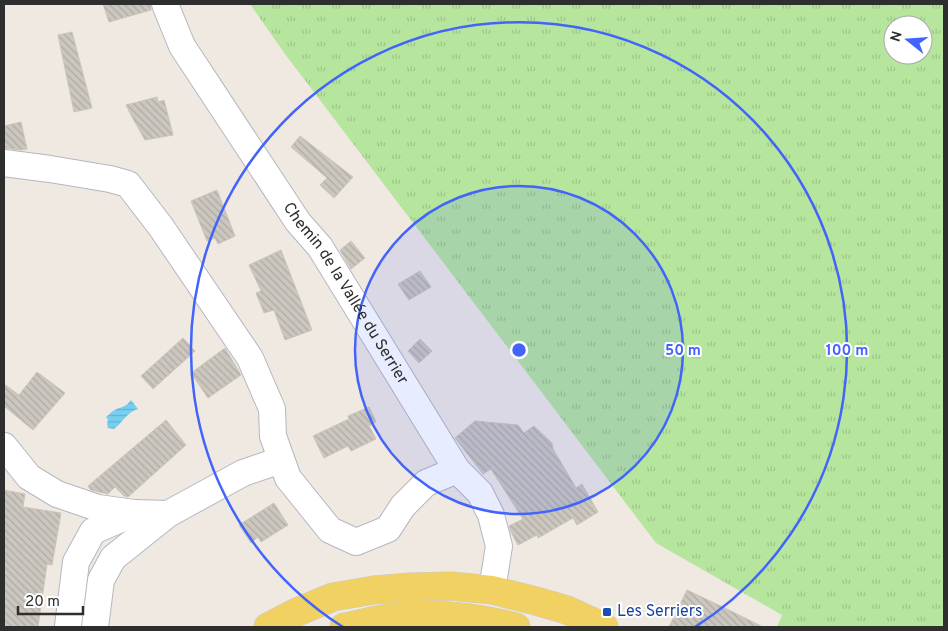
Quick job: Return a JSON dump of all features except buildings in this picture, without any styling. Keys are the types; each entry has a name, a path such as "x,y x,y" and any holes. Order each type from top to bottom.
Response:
{"main road":[{"path":"268,627 333,597 412,587 451,586 498,591 567,610 604,627"},
{"path":"344,627 383,619 447,615 497,622 516,627"}],"street":[{"name":"Chemin de la Vallée du Serrier","path":"165,4 182,46 298,222 320,247 457,470 480,493 491,515 499,546 498,591"},
{"path":"4,163 128,184 161,228 250,358 272,409 273,436 288,478 330,530 356,542 388,529 402,506 426,483 457,470"},
{"path":"4,446 30,477 57,494 98,508 135,513 168,514"},
{"path":"95,627 100,580 113,558 168,514 243,473 281,460"},
{"path":"68,626 76,562 93,531 135,513"}],"green space":[{"path":"250,4 944,4 944,627 777,627 782,615 656,543 285,54"}],"water":[{"path":"131,400 138,409 128,415 114,429 108,428 106,417 116,409 127,405"}],"place":[{"name":"Les Serriers","path":"607,612"}]}
